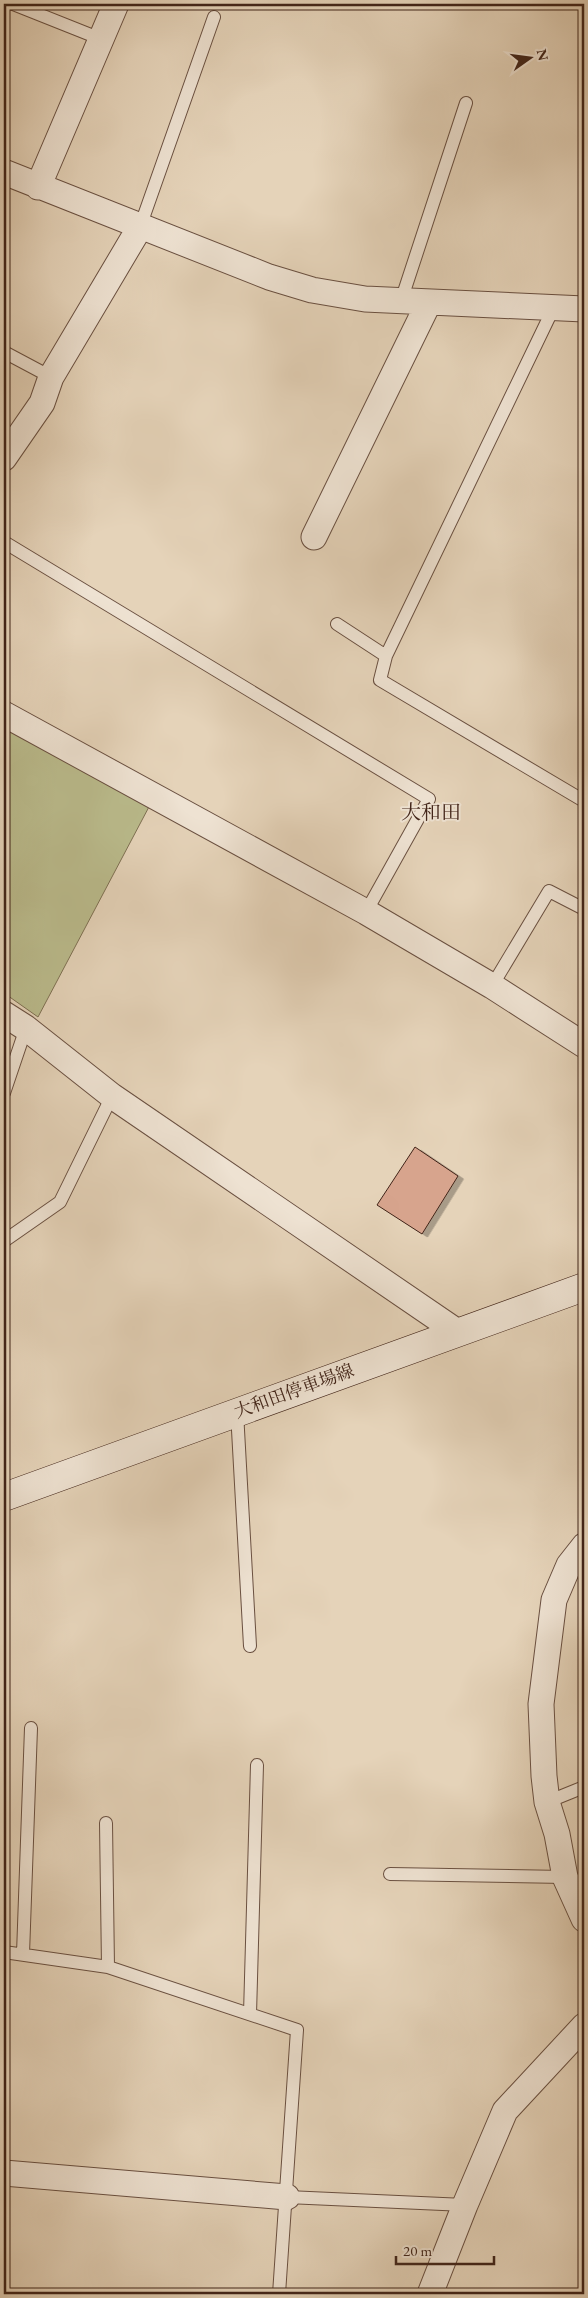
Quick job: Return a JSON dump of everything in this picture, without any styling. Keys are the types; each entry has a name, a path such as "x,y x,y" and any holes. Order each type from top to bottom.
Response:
{"main road":[{"name":"大和田停車場線","path":"4,1497 584,1287"}],"street":[{"path":"38,187 116,4"},
{"path":"4,172 269,277 312,290 365,299 584,308"},
{"path":"4,458 42,403 51,377 140,227"},
{"path":"314,537 429,302"},
{"path":"4,714 366,912 492,986 584,1045"},
{"path":"4,1014 26,1028 112,1096 456,1332"},
{"path":"584,1546 569,1565 554,1600 541,1704 547,1802 557,1834 565,1877 584,1919"},
{"path":"430,2294 505,2111 584,2026"},
{"path":"4,2173 287,2196"}],"lane":[{"path":"13,4 101,39"},
{"path":"140,227 214,16"},
{"path":"401,301 466,102"},
{"path":"554,307 386,656 380,680 584,801"},
{"path":"4,352 51,377"},
{"path":"4,542 430,799 366,912"},
{"path":"337,624 386,656"},
{"path":"492,986 549,891 584,908"},
{"path":"4,1093 26,1028"},
{"path":"4,1241 60,1202 112,1096"},
{"path":"237,1412 250,1646"},
{"path":"23,1954 31,1728"},
{"path":"250,2014 257,1765"},
{"path":"547,1802 584,1787"},
{"path":"106,1823 108,1968"},
{"path":"390,1874 565,1877"},
{"path":"4,1952 108,1968 298,2030 279,2294"},
{"path":"287,2196 465,2205"}],"green space":[{"path":"4,726 151,803 38,1017 4,993"}],"building":[{"path":"415,1147 458,1176 422,1234 377,1205"}],"district":[{"name":"大和田","path":"431,812"}]}
